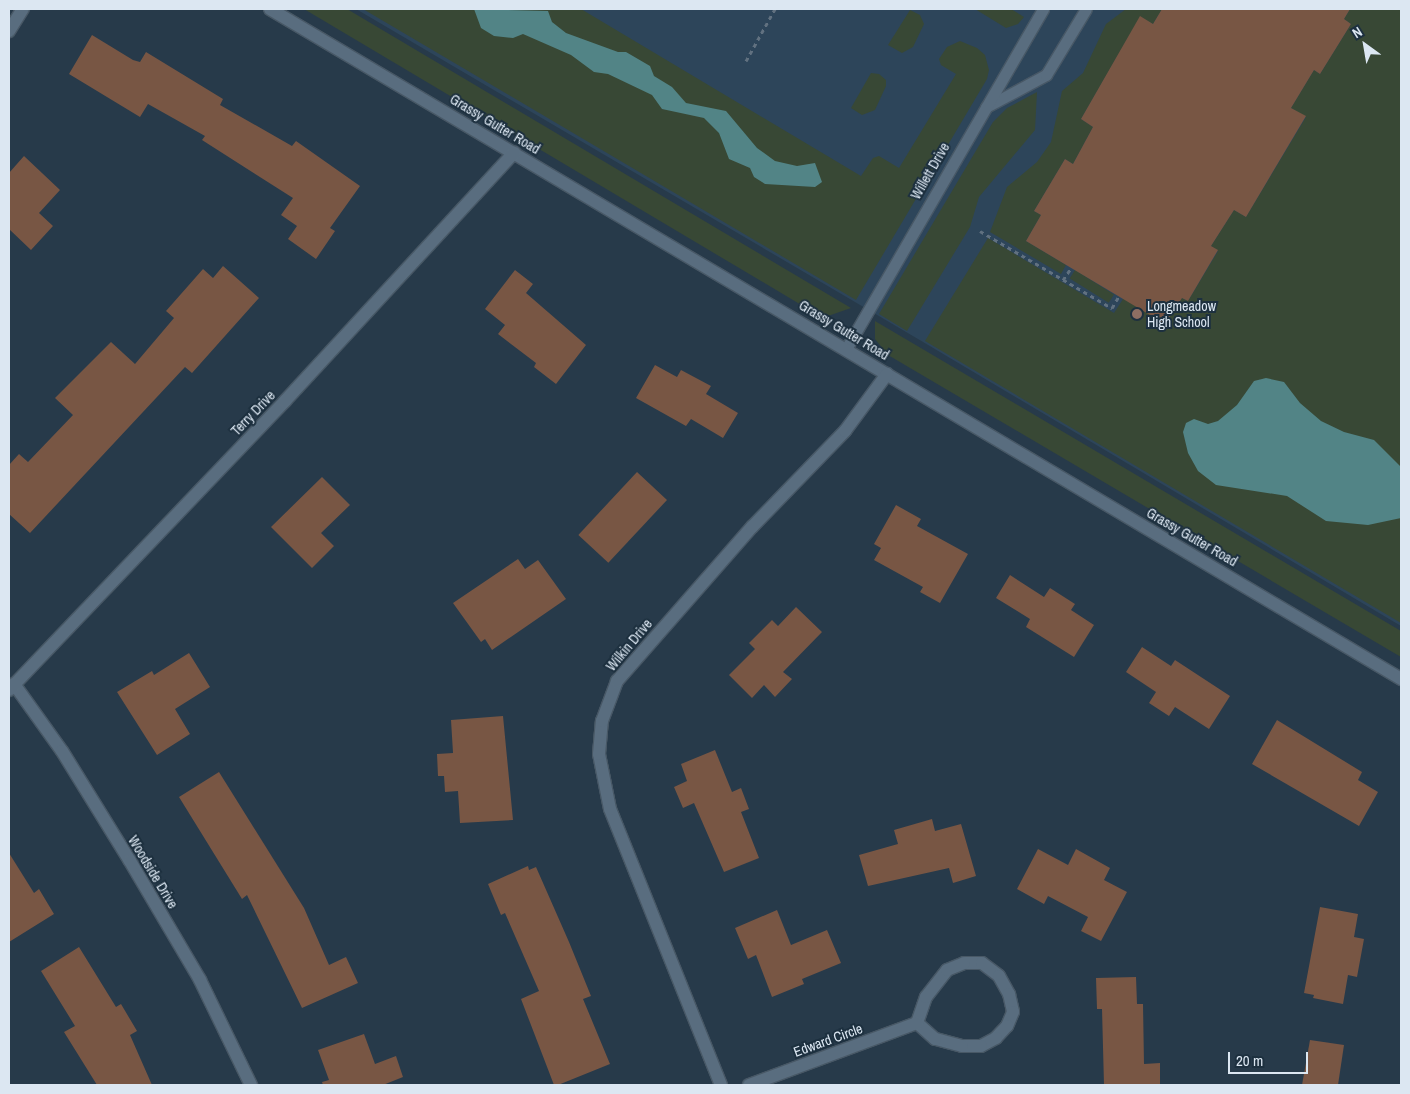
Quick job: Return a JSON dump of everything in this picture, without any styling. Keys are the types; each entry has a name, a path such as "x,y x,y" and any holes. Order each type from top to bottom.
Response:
{"street":[{"path":"9,31 23,9"},
{"name":"Grassy Gutter Road","path":"270,9 1401,679"},
{"name":"Terry Drive","path":"11,687 285,401 514,153"},
{"name":"Wilkin Drive","path":"721,1085 610,809 600,754 602,721 617,681 752,527 845,431 887,374"},
{"name":"Woodside Drive","path":"11,687 62,751 130,862 200,980 251,1085"},
{"path":"964,963 982,963 999,976 1009,994 1013,1012 1007,1026 996,1038 980,1046 962,1046 935,1039 917,1024 926,997 947,970 964,963"},
{"name":"Edward Circle","path":"749,1085 917,1024"}],"lane":[{"name":"Willett Drive","path":"846,349 1043,9"},
{"path":"984,108 1046,75 1071,38 1086,9"}],"path":[{"path":"746,61 775,9"},
{"path":"980,231 1112,308 1119,296"},
{"path":"1064,280 1071,268"}],"shaded area":[{"path":"304,9 347,9 851,308 828,316 808,309"},
{"name":"Longmeadow High School","path":"356,9 1401,9 1401,626 918,339"},
{"path":"363,9 581,9 861,176 873,158 879,156 899,168 956,74 941,65 939,59 947,47 960,41 977,48 985,55 989,70 987,79 856,300"},
{"path":"474,9 548,11 552,22 566,33 618,52 626,52 650,66 654,76 672,87 686,103 726,111 757,148 775,161 797,166 815,163 822,182 815,187 765,184 754,177 750,168 729,159 719,133 704,118 662,109 652,95 608,74 594,72 571,55 523,34 513,38 494,36 481,28"},
{"path":"975,9 1011,9 1024,17 1018,24 1006,28"},
{"path":"1126,9 1162,9 1153,24 1140,17 1081,119 1093,127 1073,164 1065,159 1034,211 1041,215 1026,241 1066,265 1061,274 990,232 1007,187 1037,162 1051,142 1062,91 1083,73 1106,24"},
{"path":"1350,9 1401,9 1401,623 925,341 988,238 1114,313 1123,299 1182,298 1188,301 1218,251 1211,246 1234,210 1246,217 1306,117 1291,108 1314,70 1320,74 1351,24 1344,19"},
{"path":"910,10 920,15 924,24 913,47 902,53 888,45"},
{"path":"871,73 879,74 886,80 886,86 875,110 862,115 851,108"},
{"path":"1037,92 1035,130 979,197 970,227 907,331 879,314 993,122 1007,108"},
{"path":"1075,270 1114,294 1109,303 1070,278"},
{"path":"875,321 1401,631 1401,657 888,355 875,339"},
{"path":"1266,378 1284,382 1300,403 1321,421 1344,432 1374,440 1401,467 1401,518 1368,525 1326,521 1287,496 1216,485 1198,471 1188,453 1183,432 1186,423 1194,419 1208,424 1218,421 1237,405 1254,381"}],"building":[{"path":"1162,9 1350,9 1344,19 1351,24 1320,74 1314,70 1291,108 1306,116 1246,217 1234,210 1211,246 1218,250 1188,301 1182,298 1165,324 1026,241 1041,215 1034,211 1065,159 1073,164 1093,127 1081,119 1140,16 1153,24"},
{"path":"92,35 133,60 140,62 146,52 223,99 220,105 292,146 296,141 360,186 330,228 335,231 316,259 288,239 297,226 281,215 293,198 202,140 205,136 148,104 140,117 69,74"},
{"path":"24,156 60,190 39,213 53,226 31,250 9,229 9,173"},
{"path":"223,266 259,298 192,373 185,367 30,533 9,514 9,465 19,454 28,462 73,415 55,398 111,342 135,364 174,318 166,311 203,269 213,278"},
{"path":"515,270 533,284 526,293 586,345 556,384 534,367 536,363 498,334 505,325 485,309"},
{"path":"655,365 677,377 681,370 711,386 706,394 738,413 723,438 691,419 686,426 636,398"},
{"path":"637,472 667,500 608,563 578,535"},
{"path":"322,477 350,505 321,533 334,546 312,568 271,527"},
{"path":"896,505 921,519 917,526 968,554 940,603 920,592 923,587 874,560 881,548 874,544"},
{"path":"518,559 525,569 538,560 566,599 492,650 485,639 481,642 453,603"},
{"path":"1010,575 1044,597 1050,588 1075,604 1071,610 1094,625 1074,657 1026,627 1030,619 996,598"},
{"path":"796,607 822,632 783,672 792,679 775,697 764,685 752,698 729,675 755,649 749,643 772,620 778,626"},
{"path":"1142,647 1171,666 1175,660 1230,696 1209,729 1175,707 1169,716 1149,703 1156,692 1126,672"},
{"path":"189,653 210,687 175,709 190,734 157,755 117,692 152,671 154,675"},
{"path":"503,716 513,820 460,823 458,791 445,792 444,776 438,776 437,754 453,753 451,720"},
{"path":"1277,720 1362,772 1358,780 1378,792 1359,826 1252,764"},
{"path":"715,750 732,792 741,788 749,809 741,812 759,858 724,872 694,803 683,808 674,787 687,781 681,764"},
{"path":"219,772 304,908 329,965 346,957 358,983 302,1008 247,895 242,899 179,797"},
{"path":"932,819 935,831 961,824 976,876 953,883 949,868 868,886 859,855 898,844 894,830"},
{"path":"1038,849 1068,865 1076,849 1110,868 1104,880 1127,892 1101,941 1081,931 1088,917 1048,896 1044,904 1017,889"},
{"path":"9,853 34,893 39,889 54,914 9,942"},
{"path":"528,866 529,870 536,867 569,942 591,996 583,999 610,1064 558,1085 554,1085 521,999 539,991 505,913 501,915 488,884"},
{"path":"1320,907 1358,914 1354,937 1364,939 1357,977 1348,975 1343,1004 1313,998 1314,995 1304,993"},
{"path":"777,910 791,945 827,930 841,963 802,979 804,984 772,997 756,955 748,959 735,928"},
{"path":"79,947 116,1007 121,1004 137,1031 130,1035 152,1085 97,1085 64,1032 75,1026 41,971"},
{"path":"1136,977 1137,1004 1143,1004 1144,1064 1160,1063 1160,1085 1104,1085 1102,1009 1097,1009 1096,978"},
{"path":"364,1034 375,1064 396,1056 403,1077 383,1085 323,1085 322,1082 329,1080 318,1050"},
{"path":"1310,1040 1344,1045 1338,1085 1302,1085"}],"place":[{"name":"Longmeadow High School","path":"1137,314"}]}
